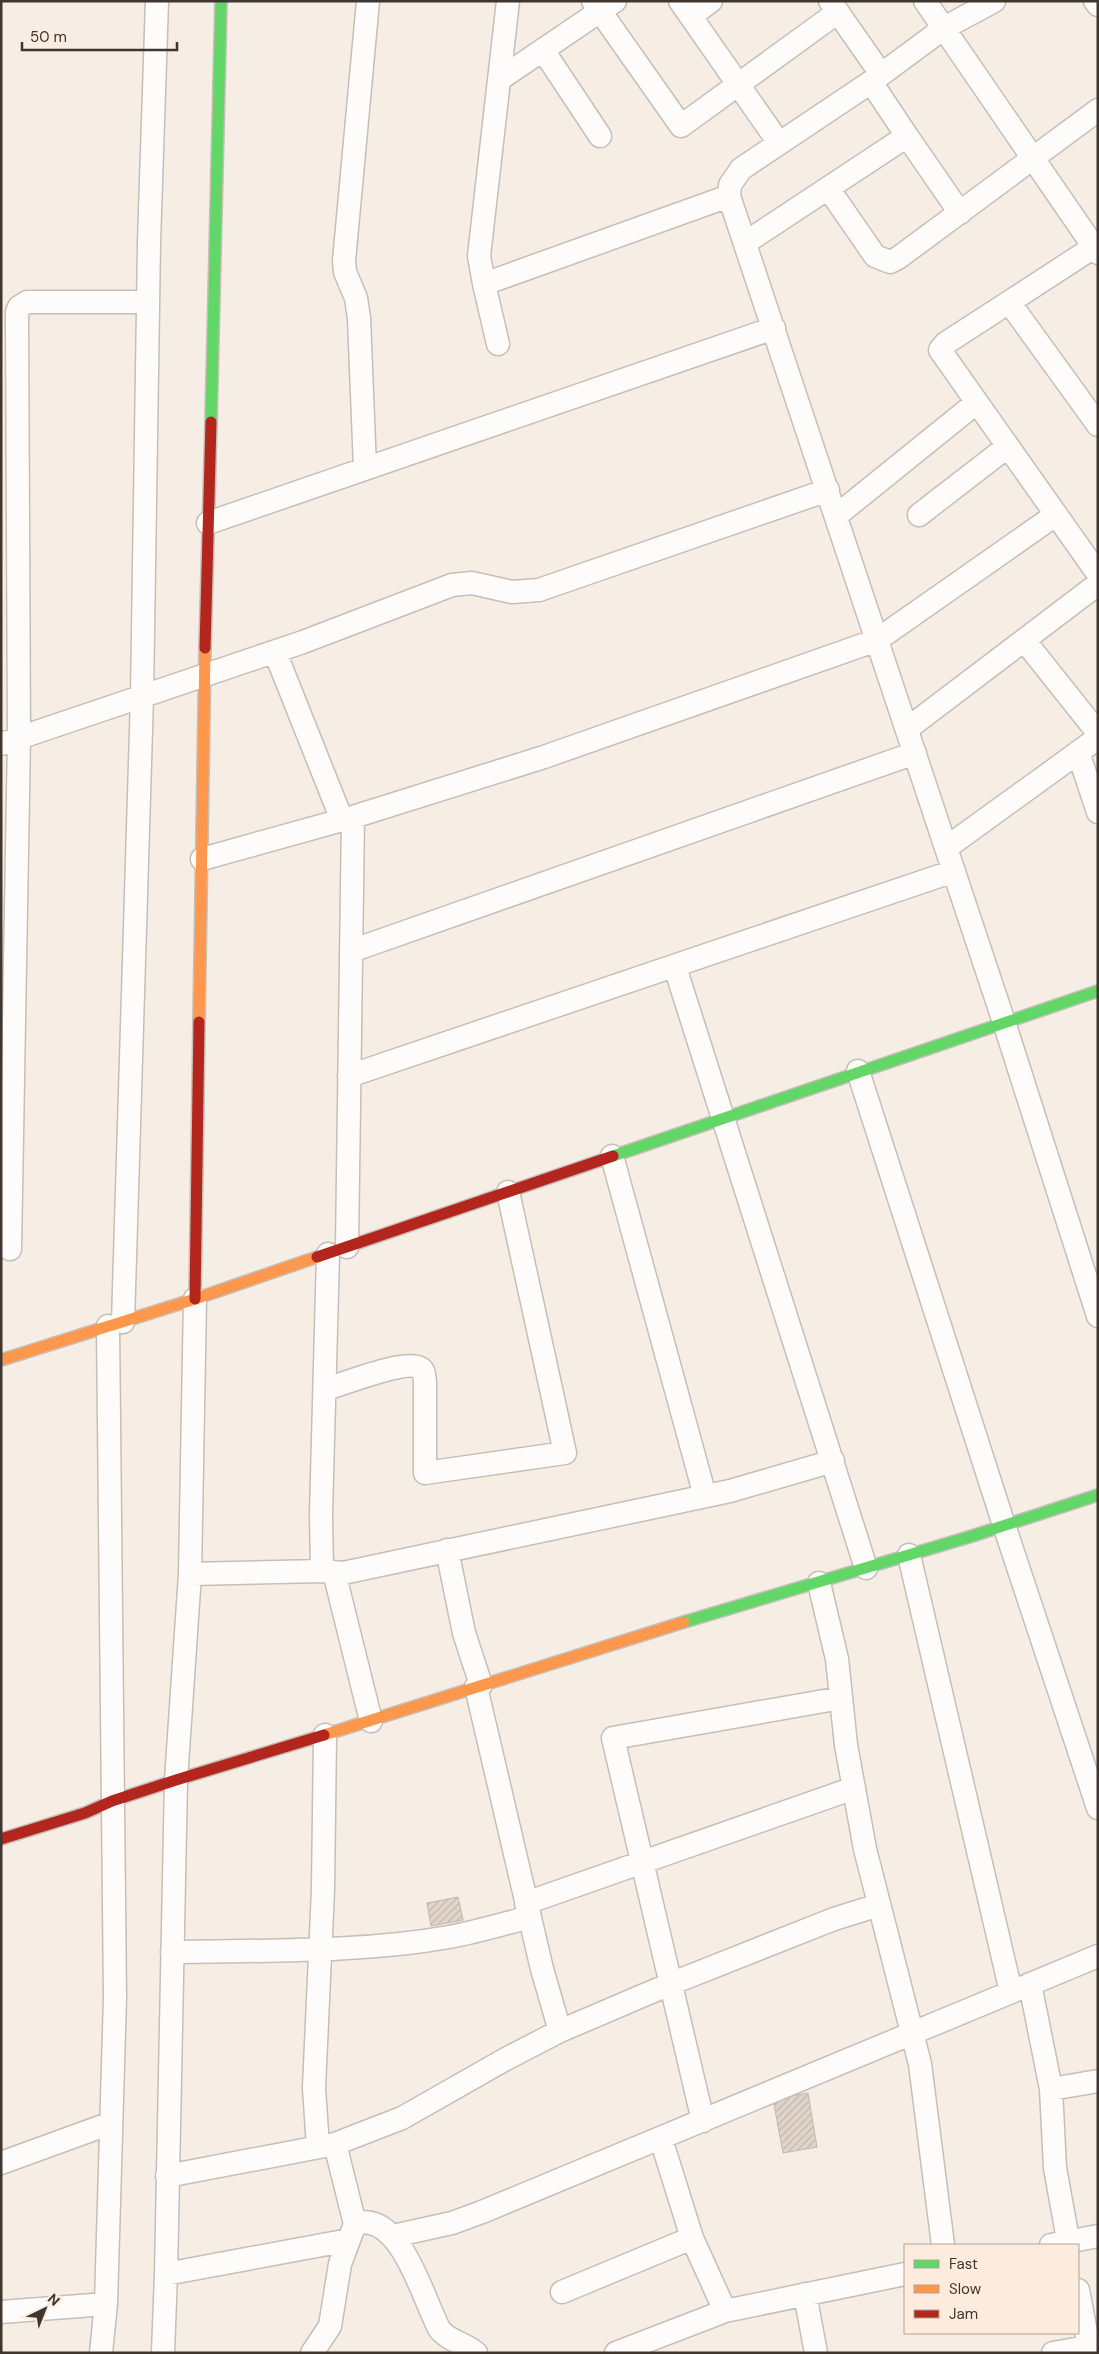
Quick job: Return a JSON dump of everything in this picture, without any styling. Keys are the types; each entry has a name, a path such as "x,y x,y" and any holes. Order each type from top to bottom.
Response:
{"street":[{"path":"101,2353 106,2304 115,1998 112,1801 116,1324 142,697 148,302 157,1"},
{"path":"163,2353 176,1780 190,1574 208,523 221,1"},
{"path":"365,468 359,318 356,298 345,272 344,261 368,1"},
{"path":"498,344 479,256 508,1"},
{"path":"711,1 686,9 779,143"},
{"path":"925,1 1096,250 1009,302 946,343 940,350 1054,516 1098,574"},
{"path":"994,1 944,28 876,78 741,169 730,185 729,196 1004,1022 1098,1316"},
{"path":"1095,1 1098,5"},
{"path":"500,79 543,50 603,5 681,126 738,85 834,7 876,78 907,136 960,213"},
{"path":"543,50 600,136"},
{"path":"828,188 876,256 890,262 1033,160 1098,110"},
{"path":"745,243 907,136"},
{"path":"484,284 729,196"},
{"path":"10,1249 6,1211 10,740 17,312 19,307 27,302 148,302"},
{"path":"1009,302 1098,426"},
{"path":"208,523 774,328"},
{"path":"836,516 976,403"},
{"path":"919,515 1007,447"},
{"path":"10,740 275,652 452,585 472,584 512,592 539,590 828,490"},
{"path":"202,858 348,819 554,753 877,640 1054,516"},
{"path":"907,730 1098,584"},
{"path":"1024,640 1098,733"},
{"path":"275,652 348,819 351,951 349,1076 326,1389 321,1514 328,1572 371,1721"},
{"path":"946,848 1098,738"},
{"path":"1078,752 1098,812"},
{"path":"351,951 915,753"},
{"path":"349,1076 954,871"},
{"path":"675,967 866,1568"},
{"path":"1,1360 195,1299 858,1071 1098,991"},
{"path":"858,1071 1004,1526 1098,1808"},
{"path":"612,1156 705,1496"},
{"path":"326,1389 403,1366 418,1366 424,1371 425,1473 565,1453 508,1192"},
{"path":"190,1574 343,1573 730,1491 833,1461"},
{"path":"1,1839 85,1813 112,1801 176,1780 1004,1526 1098,1495"},
{"path":"447,1550 464,1633 479,1686 528,1910 560,2032"},
{"path":"909,1555 1020,1988 1051,2089 1055,2168 1063,2244 1098,2236"},
{"path":"819,1582 837,1659 854,1788 865,1849 920,2064 943,2244"},
{"path":"703,2121 613,1738 841,1698"},
{"path":"325,1735 320,1949 314,2088 326,2146 352,2232"},
{"path":"172,1952 320,1949 382,1945 449,1937 528,1910 642,1863 854,1788"},
{"path":"167,2176 326,2146 402,2118 504,2060 560,2032 670,1984 834,1919 879,1905"},
{"path":"393,2236 452,2223 482,2212 1098,1956"},
{"path":"1051,2089 1098,2081"},
{"path":"1,2163 111,2123"},
{"path":"661,2139 692,2238 725,2311"},
{"path":"312,2353 330,2326 340,2264 352,2232 365,2220 381,2225 393,2236 405,2254 441,2331 476,2353"},
{"path":"166,2274 352,2232"},
{"path":"562,2292 692,2238"},
{"path":"616,2353 725,2311 904,2274"},
{"path":"805,2294 816,2353"},
{"path":"1053,2353 1092,2348 1079,2294"},
{"path":"1,2312 106,2304"}],"building":[{"path":"458,1897 463,1920 431,1926 427,1903"},
{"path":"808,2093 817,2147 783,2153 773,2099"}],"traffic: fast":[{"path":"211,422 221,1"},
{"path":"613,1156 1098,991"},
{"path":"684,1622 969,1537 1098,1495"}],"traffic: slow":[{"path":"199,1022 205,648"},
{"path":"1,1360 195,1299 317,1257"},
{"path":"324,1735 684,1622"}],"traffic: jam":[{"path":"205,648 211,422"},
{"path":"195,1299 199,1022"},
{"path":"317,1257 613,1156"},
{"path":"1,1839 85,1813 112,1801 176,1780 324,1735"}]}
